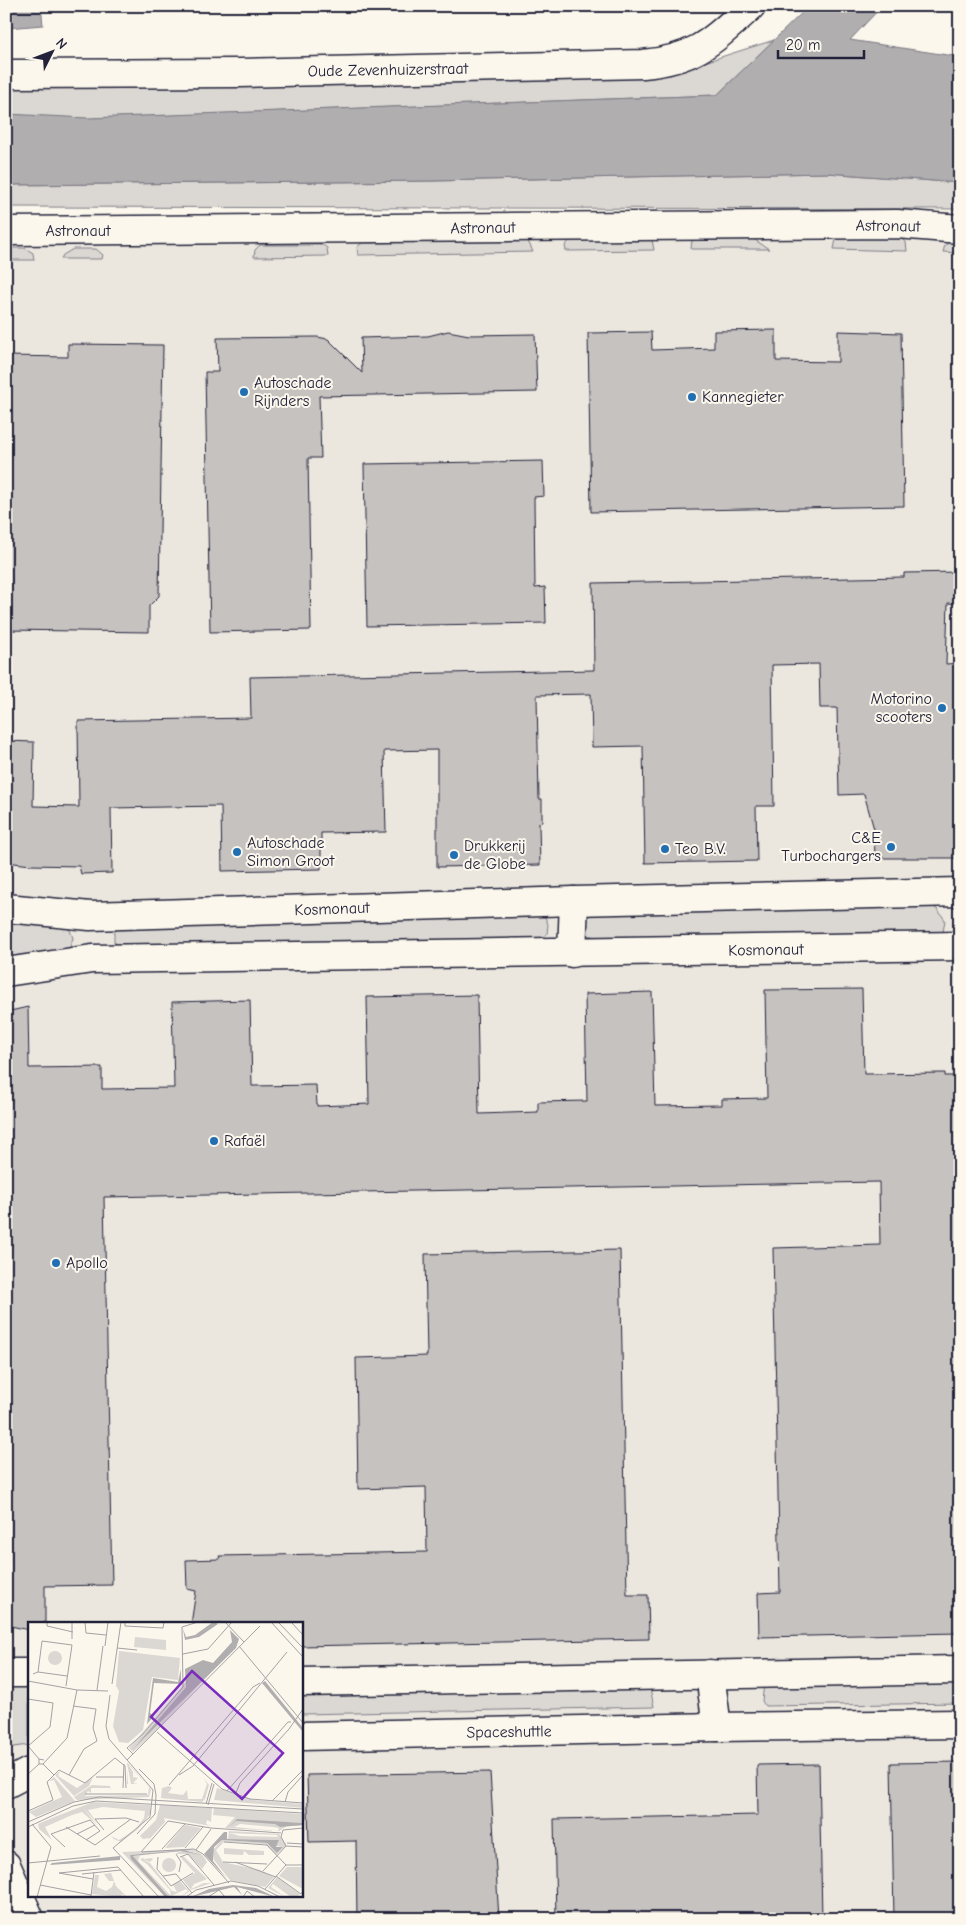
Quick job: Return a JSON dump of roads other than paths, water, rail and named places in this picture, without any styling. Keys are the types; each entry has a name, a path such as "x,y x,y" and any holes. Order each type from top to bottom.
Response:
{"street":[{"name":"Oude Zevenhuizerstraat","path":"6,74 258,73 643,64 676,60 700,50 752,6"},
{"name":"Astronaut","path":"6,231 887,224 960,229"},
{"name":"Kosmonaut","path":"6,908 90,916 574,901 960,892"},
{"path":"572,953 574,901"},
{"path":"90,916 92,959"},
{"name":"Kosmonaut","path":"6,972 92,959 960,946"},
{"path":"302,1682 960,1670"},
{"path":"6,1673 28,1673"},
{"path":"710,1674 717,1727"},
{"name":"Spaceshuttle","path":"302,1736 960,1724"},
{"path":"6,1784 28,1773"},
{"path":"6,1865 30,1919"}],"place":[{"name":"Autoschade Rijnders","path":"244,392"},
{"name":"Kannegieter","path":"692,397"},
{"name":"Motorino scooters","path":"942,708"},
{"name":"C&E Turbochargers","path":"891,847"},
{"name":"Teo B.V.","path":"665,849"},
{"name":"Autoschade Simon Groot","path":"237,852"},
{"name":"Drukkerij de Globe","path":"454,855"},
{"name":"Rafaël","path":"214,1141"},
{"name":"Apollo","path":"56,1263"}]}
